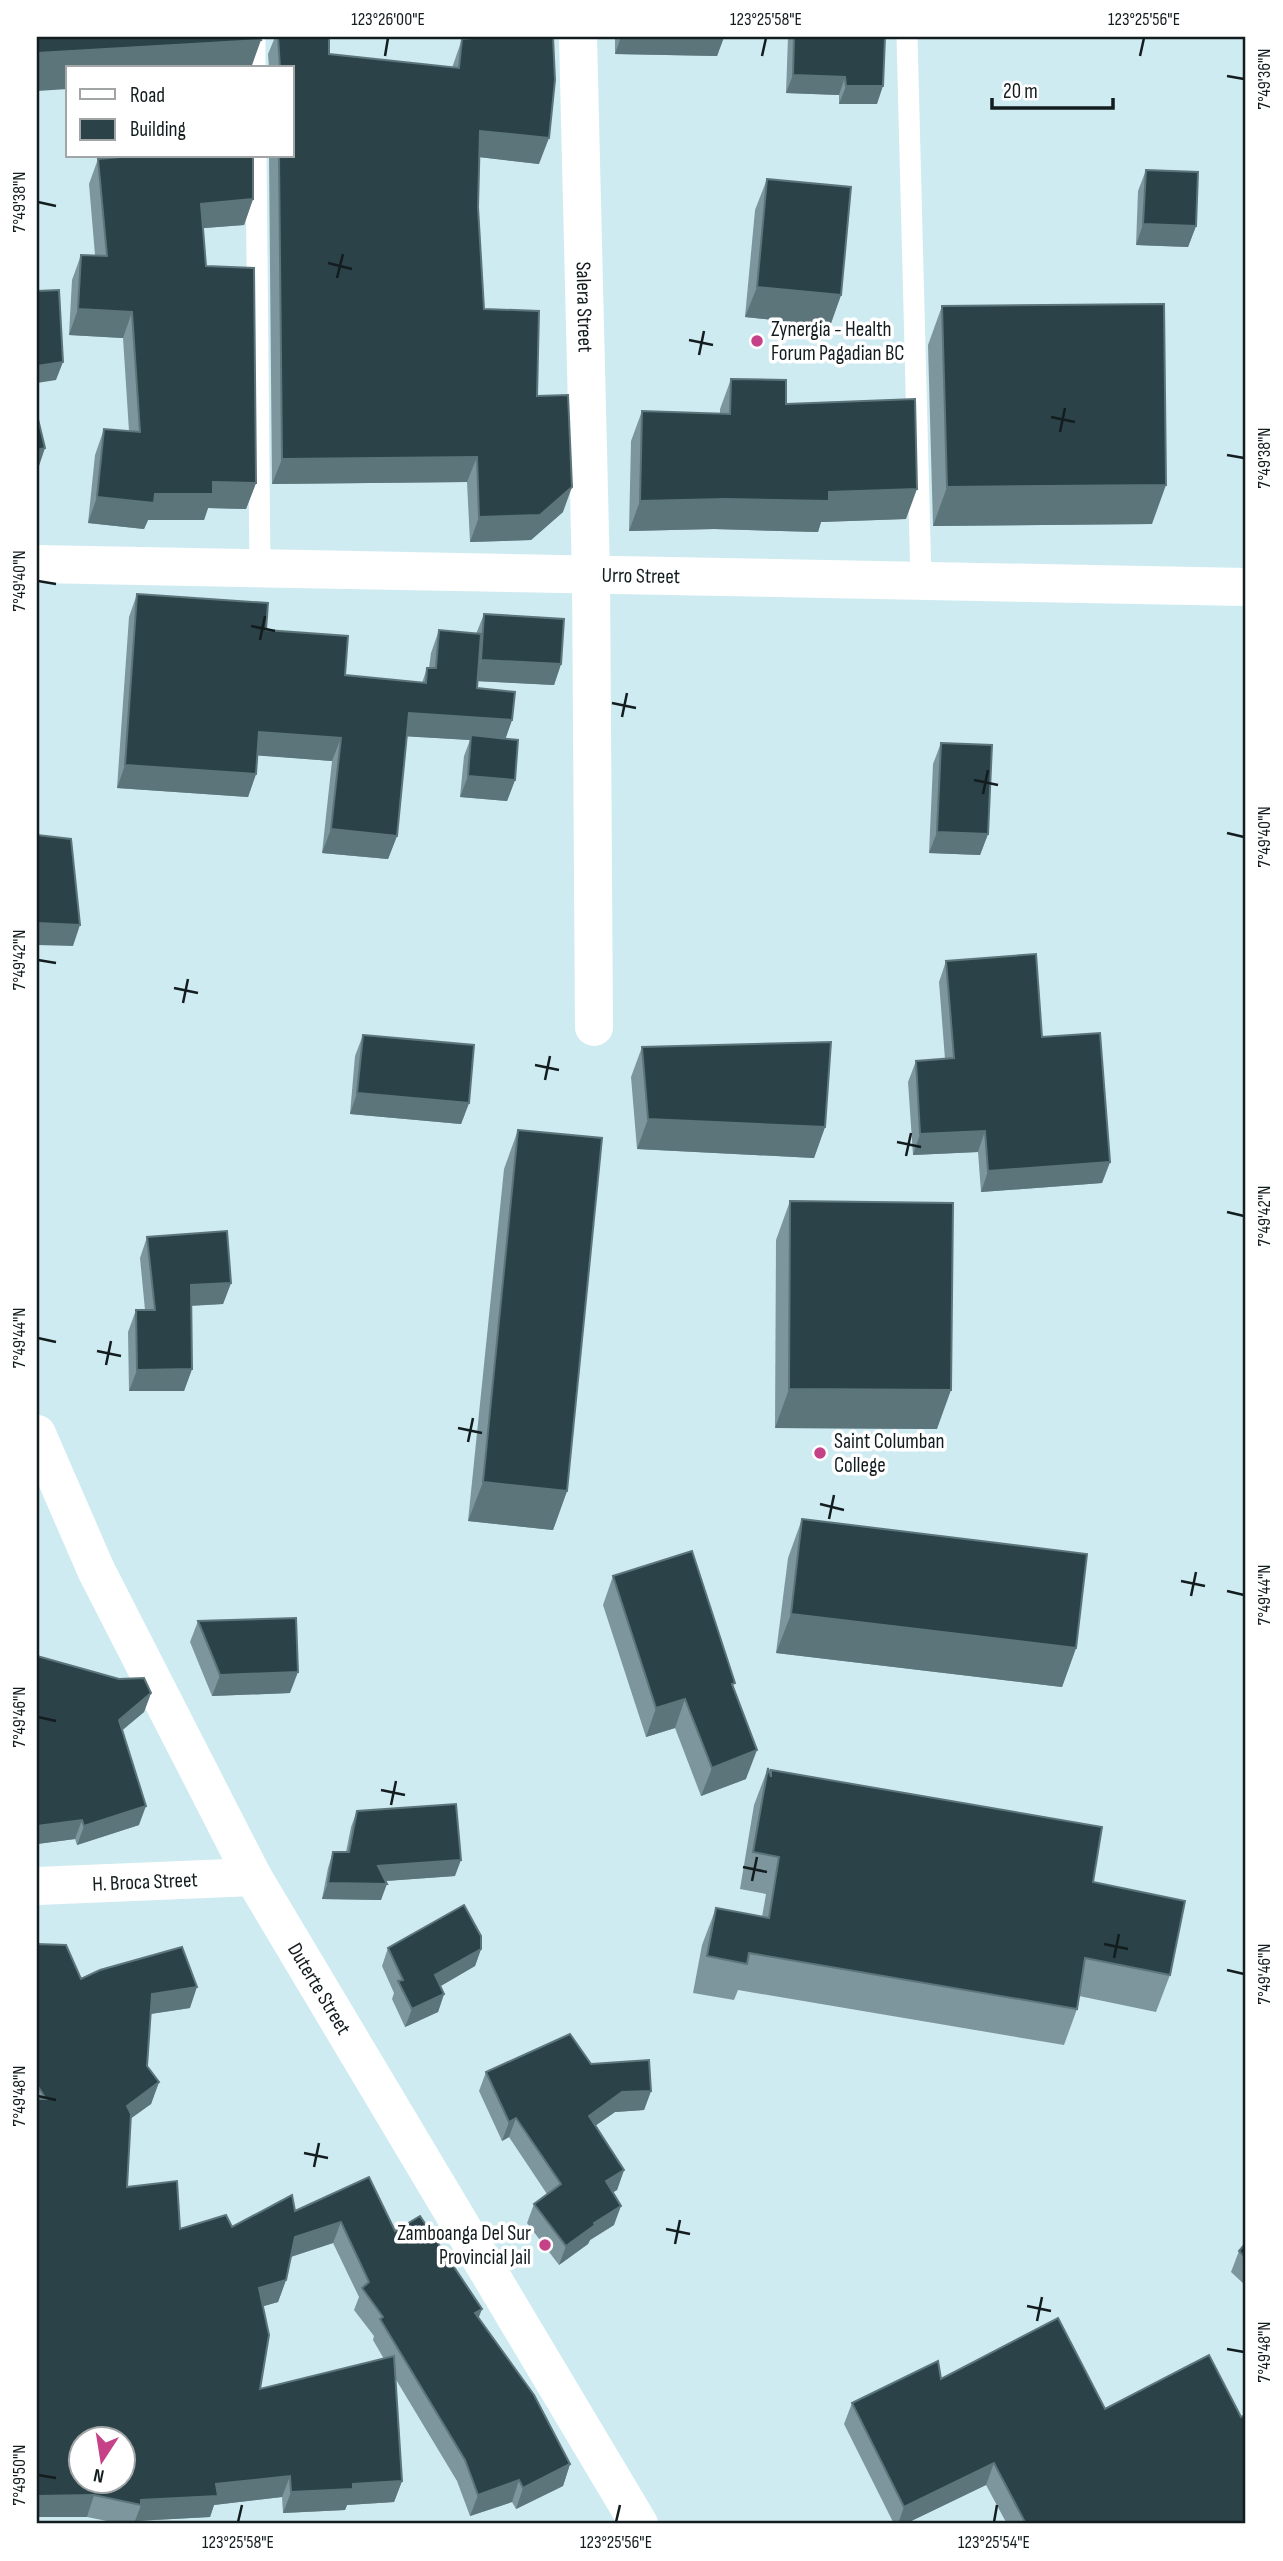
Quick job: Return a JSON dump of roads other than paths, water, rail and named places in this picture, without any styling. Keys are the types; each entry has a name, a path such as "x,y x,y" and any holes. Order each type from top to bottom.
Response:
{"street":[{"name":"Salera Street","path":"578,37 591,575 594,1027"},
{"name":"Urro Street","path":"37,564 1246,587"},
{"name":"Duterte Street","path":"37,1434 96,1570 253,1877 639,2524"},
{"name":"H. Broca Street","path":"37,1886 253,1877"}],"lane":[{"path":"254,37 255,66"},
{"path":"907,37 920,582"},
{"path":"256,158 260,569"}],"place":[{"name":"Zynergia - Health Forum Pagadian BC","path":"757,341"},
{"name":"Saint Columban College","path":"820,1453"},
{"name":"Zamboanga Del Sur Provincial Jail","path":"545,2245"}]}
